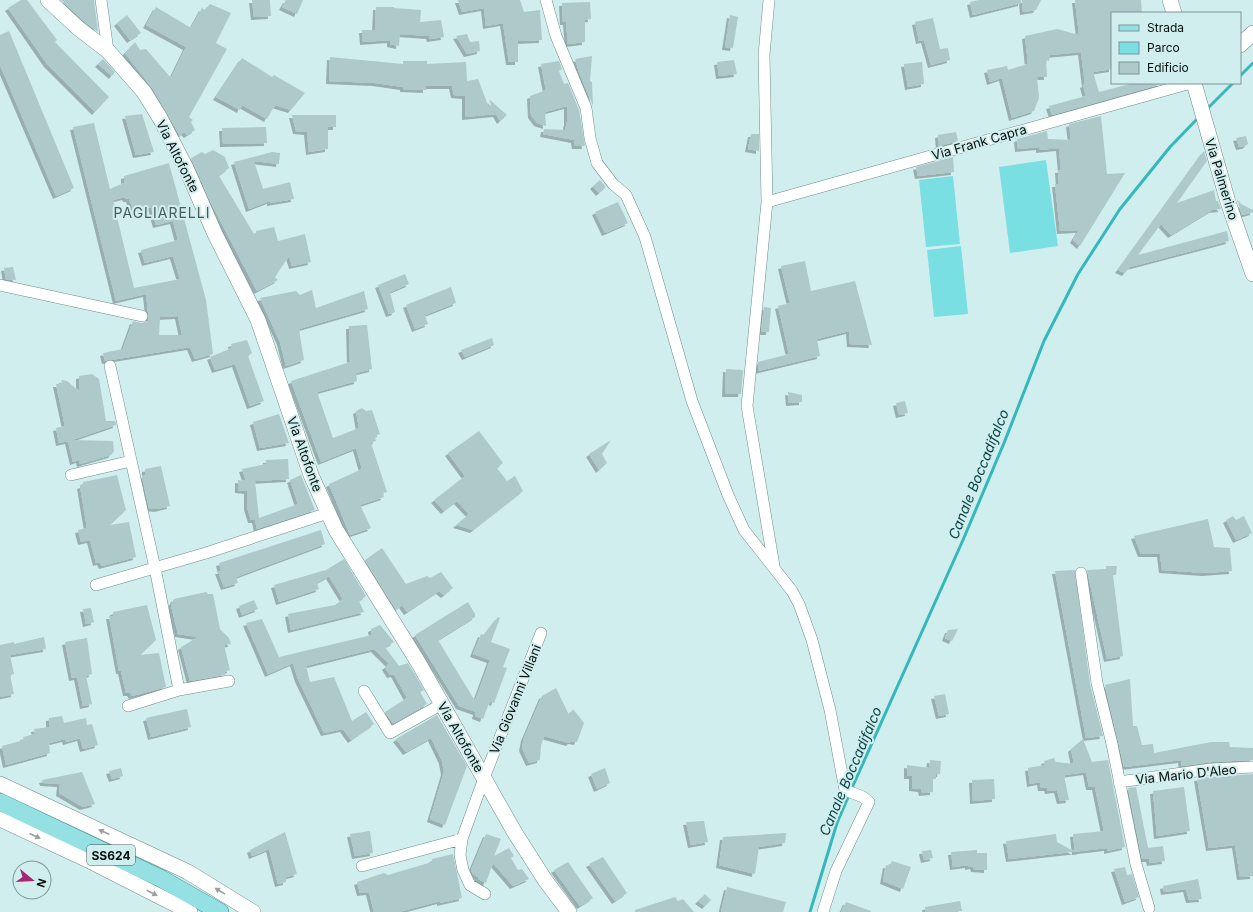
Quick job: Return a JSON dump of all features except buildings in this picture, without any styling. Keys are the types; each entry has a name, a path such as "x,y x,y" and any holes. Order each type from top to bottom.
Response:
{"main road":[{"name":"SS624","path":"0,802 162,879 220,912"}],"street":[{"name":"Via Altofonte","path":"48,0 78,28 108,51 144,92 160,118 186,168 215,234 258,320 311,475 336,530 442,704 515,833 545,880 569,912"},
{"path":"101,0 108,51"},
{"path":"546,0 556,36 586,108 590,138 597,163 613,184 626,194 645,237 692,400 708,446 744,530 774,566 792,591 812,640 830,710 845,790 858,795 869,802 836,871 823,912"},
{"path":"769,0 764,56 767,202 747,406 774,566"},
{"path":"1170,0 1174,12"},
{"path":"1241,44 1253,33"},
{"name":"Via Frank Capra","path":"767,202 1187,84"},
{"name":"Via Palmerino","path":"1194,84 1228,202 1253,274"},
{"path":"0,285 142,316"},
{"path":"110,366 155,568 179,690"},
{"path":"71,475 131,462"},
{"path":"96,585 206,553 328,513"},
{"path":"1081,573 1097,683 1112,744 1136,864 1149,908"},
{"name":"Via Giovanni Villani","path":"485,894 470,884 463,870 460,855 462,839 484,778 541,633"},
{"path":"128,706 179,690 229,681"},
{"path":"364,691 390,733 442,704"},
{"name":"Via Mario D'Aleo","path":"1119,782 1211,769 1253,767"},
{"path":"0,784 188,872 253,912"},
{"path":"0,819 94,863 190,912"},
{"path":"362,866 462,839"}],"green space":[{"path":"1046,160 1058,246 1010,253 999,167"},
{"path":"953,176 960,244 926,247 919,180"},
{"path":"961,246 968,314 934,317 927,250"}],"waterway":[{"name":"Canale Boccadifalco","path":"1241,75 1253,63"},
{"name":"Canale Boccadifalco","path":"1207,109 1232,84"},
{"name":"Canale Boccadifalco","path":"851,790 963,540 1004,443 1044,341 1078,274 1120,209 1170,147 1199,117"},
{"name":"Canale Boccadifalco","path":"810,912 837,823 849,795"}],"district":[{"name":"PAGLIARELLI","path":"162,212"}]}
